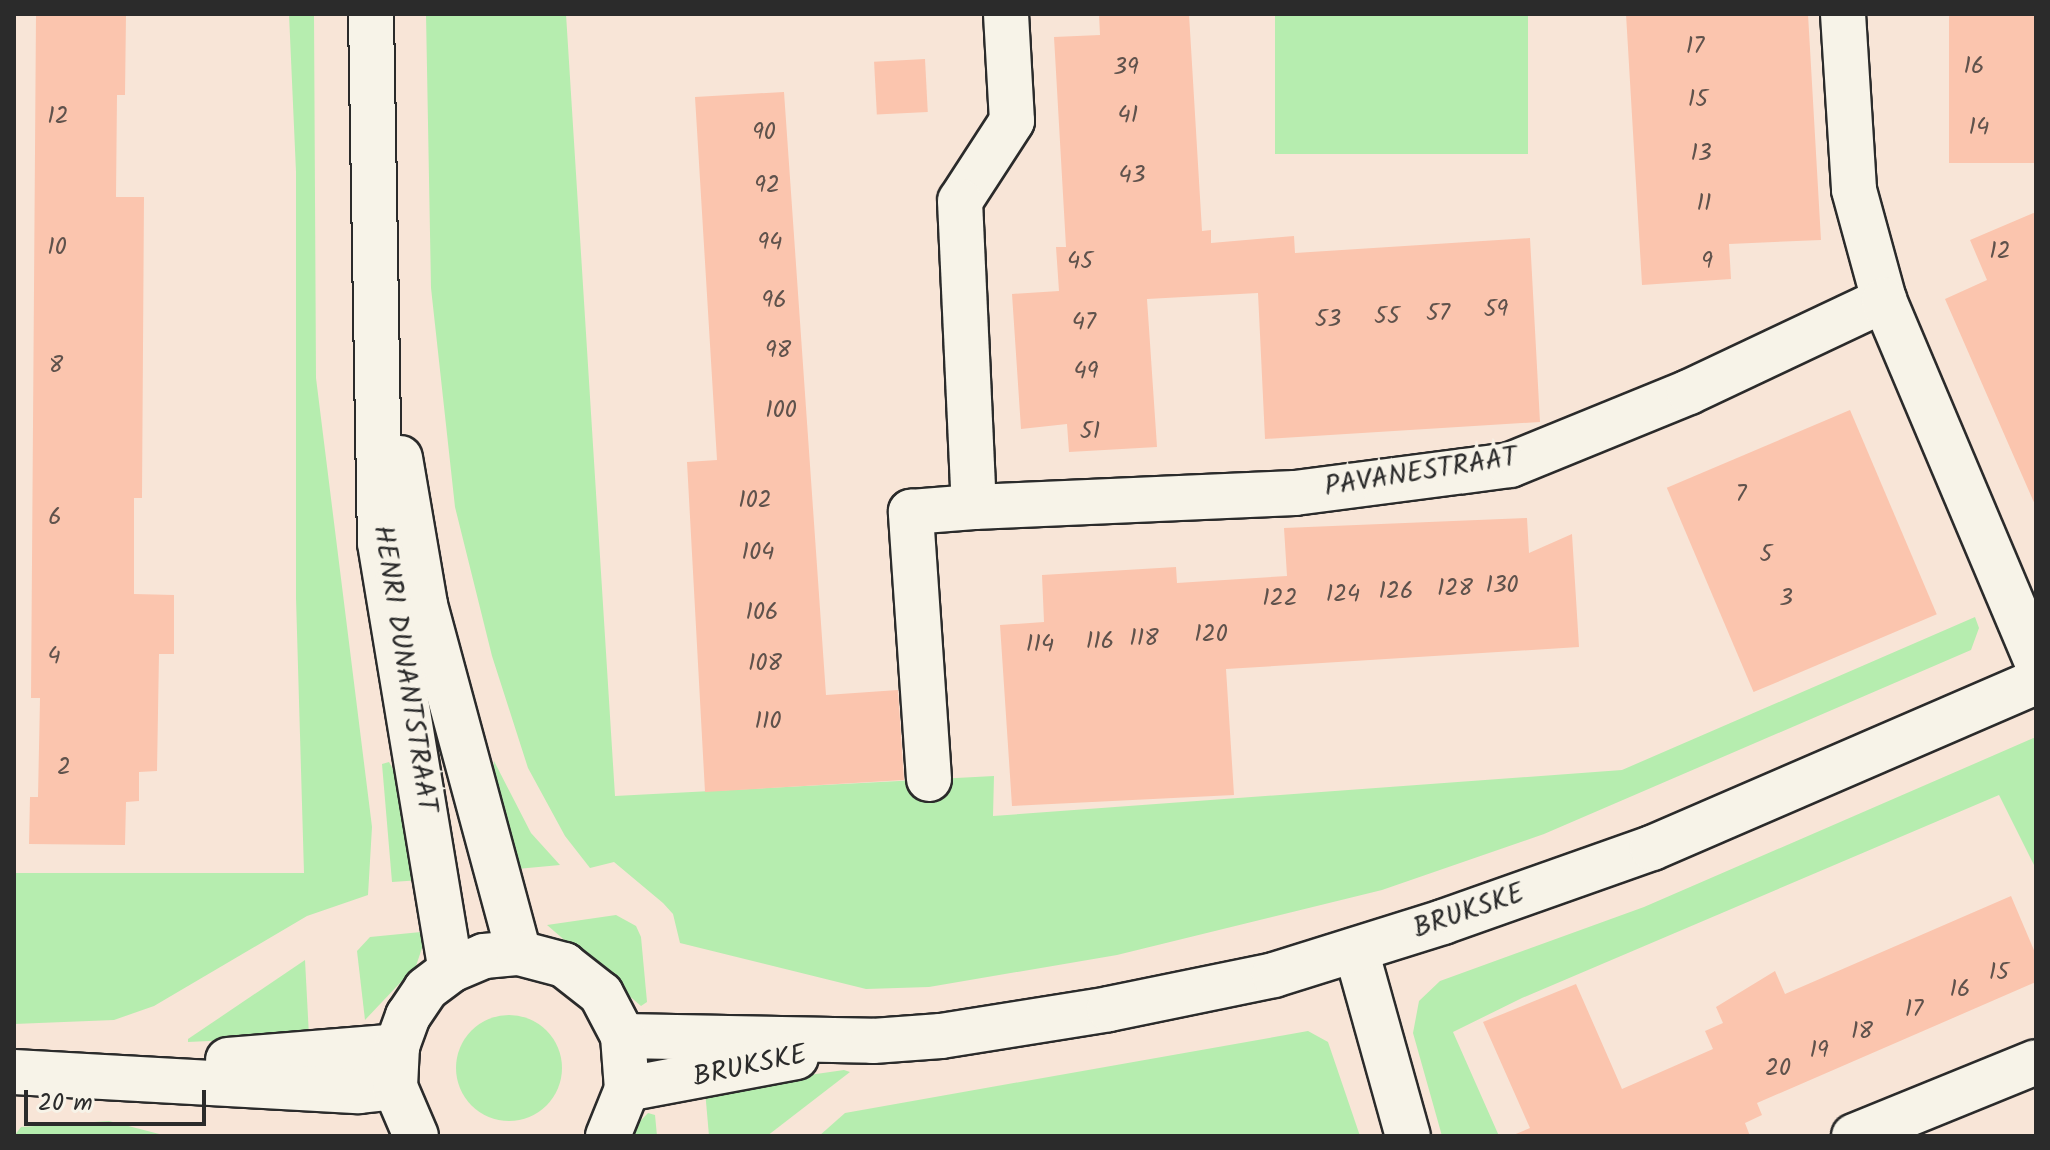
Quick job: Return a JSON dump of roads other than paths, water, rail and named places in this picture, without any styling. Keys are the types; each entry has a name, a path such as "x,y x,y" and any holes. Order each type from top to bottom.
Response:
{"street":[{"name":"HENRI DUNANTSTRAAT","path":"371,14 380,543 451,970"},
{"path":"974,507 960,201 1012,121 1006,14"},
{"path":"1843,14 1854,190 1884,300 2036,660"},
{"name":"PAVANESTRAAT","path":"929,779 911,512 1295,493 1510,465 1689,392 1884,300"},
{"name":"HENRI DUNANTSTRAAT","path":"376,319 425,605 519,953"},
{"name":"BRUKSKE","path":"627,1089 873,1041 1109,1009 1274,975 1356,950 1652,848 2036,682"},
{"path":"1356,950 1408,1136"},
{"path":"416,1136 396,1067 414,1007 451,970 484,956 519,953 564,965 601,994 623,1036 627,1089 608,1136"},
{"name":"BRUKSKE","path":"623,1036 873,1041"},
{"path":"1854,1136 2036,1062"},
{"path":"14,1072 396,1067"}]}
